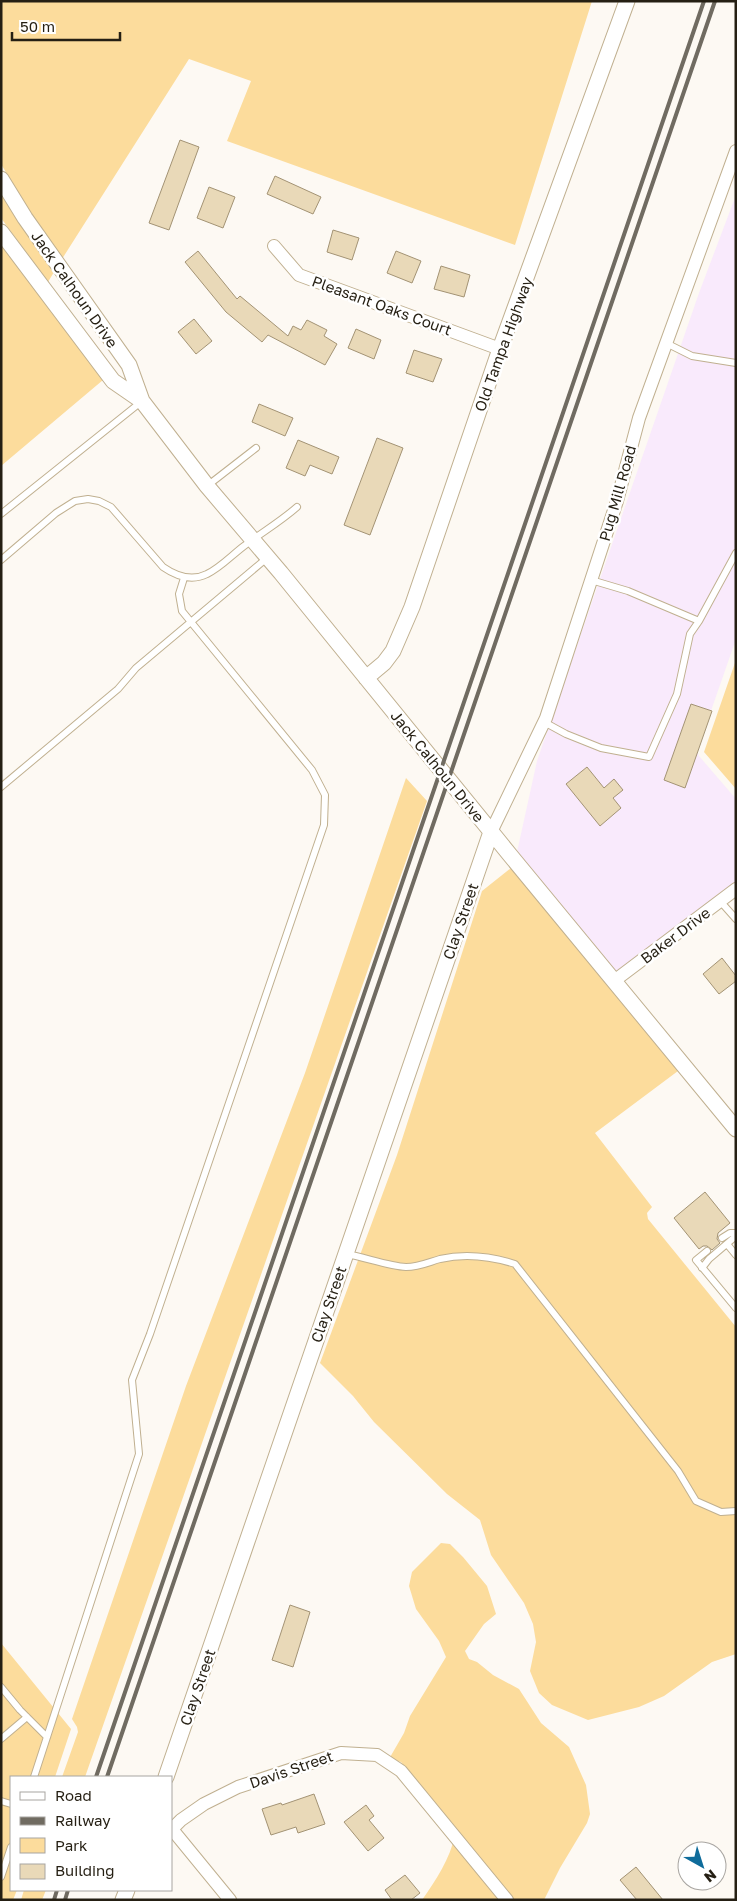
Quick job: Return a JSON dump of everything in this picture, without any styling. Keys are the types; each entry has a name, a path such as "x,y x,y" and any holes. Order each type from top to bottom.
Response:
{"street":[{"name":"Old Tampa Highway","path":"366,678 384,663 393,651 412,607 500,349 627,1"},
{"name":"Pug Mill Road","path":"491,832 544,722 617,501 639,418 736,151"},
{"name":"Jack Calhoun Drive","path":"1,179 24,218 129,366 142,401 207,486 268,557 491,832 736,1129"},
{"name":"Jack Calhoun Drive","path":"1,232 113,381 142,401"},
{"name":"Pleasant Oaks Court","path":"274,246 300,275 500,349"},
{"name":"Clay Street","path":"166,1776 491,832"},
{"name":"Baker Drive","path":"614,981 736,889"},
{"name":"Davis Street","path":"172,1828 204,1804 238,1787 341,1753 377,1754 401,1771 507,1900"},
{"path":"172,1828 230,1900"}],"lane":[{"path":"666,343 692,356 736,363"},
{"path":"1,514 142,401"},
{"path":"207,486 256,448"},
{"path":"1,560 56,513 75,501 88,499 99,501 111,507 163,567 172,574 184,578 206,574 297,507"},
{"path":"544,722 566,734 601,748 649,757 677,694 690,634 736,553"},
{"path":"1,787 118,689 136,668 268,557"},
{"path":"34,1776 139,1454 132,1380 163,1296 324,825 325,795 312,770 182,611 179,594 184,578"},
{"path":"591,580 628,591 699,621"},
{"path":"720,901 736,919"},
{"path":"702,1268 736,1235 730,1233 722,1238"},
{"path":"727,1244 736,1255"},
{"path":"707,1251 696,1260 736,1308"},
{"path":"345,1253 406,1267 468,1255 493,1257 515,1264 678,1471 696,1501 721,1512 736,1511"},
{"path":"1,1687 47,1737"},
{"path":"1,1739 27,1717"},
{"path":"1,1877 10,1850"}],"shaded area":[{"path":"736,195 736,639 697,751 699,756 736,799 736,882 619,975 517,852 537,761 699,293"}],"green space":[{"path":"1,1 592,1 515,245 227,141 251,81 189,59 62,259 31,214 1,164"},
{"path":"1,195 54,272 48,282 1,218"},
{"path":"1,245 103,380 1,466"},
{"path":"736,660 736,789 704,752"},
{"path":"406,778 427,801 85,1776 62,1776 78,1732 72,1719 186,1386 305,1073"},
{"path":"511,868 678,1071 595,1133 652,1207 647,1213 648,1219 736,1327 736,1654 712,1662 664,1696 639,1707 588,1720 552,1705 539,1693 530,1671 536,1642 533,1624 524,1603 491,1555 480,1520 447,1494 374,1422 353,1396 320,1363 397,1155 482,891"},
{"path":"441,1543 450,1544 487,1586 496,1614 484,1624 465,1651 469,1659 477,1662 493,1675 519,1689 541,1723 569,1747 586,1785 590,1814 587,1823 560,1868 544,1900 422,1900 446,1861 455,1835 401,1762 389,1759 404,1733 410,1716 446,1657 439,1641 416,1609 409,1586 412,1572"},
{"path":"1,1643 71,1729 55,1776 10,1776 10,1891 17,1891 13,1900 1,1900"},
{"path":"24,1891 46,1891 42,1900 21,1900"}],"building":[{"path":"180,140 199,147 169,230 149,223"},
{"path":"275,176 321,197 313,214 267,194"},
{"path":"209,187 235,197 223,228 197,218"},
{"path":"333,230 359,238 352,260 327,252"},
{"path":"198,251 237,299 240,296 288,336 293,326 301,330 307,320 327,330 324,336 337,344 325,365 268,335 262,342 226,312 185,262"},
{"path":"396,251 421,261 412,283 387,273"},
{"path":"441,266 470,275 464,297 434,289"},
{"path":"194,319 212,341 196,354 178,332"},
{"path":"356,329 381,340 374,359 348,348"},
{"path":"414,350 442,359 433,382 406,373"},
{"path":"259,404 293,418 285,436 252,422"},
{"path":"377,438 403,448 370,535 344,525"},
{"path":"298,440 339,457 332,474 310,465 305,476 286,468"},
{"path":"691,704 712,711 685,788 664,780"},
{"path":"587,767 604,788 614,779 623,790 613,798 621,808 600,826 566,784"},
{"path":"722,958 736,976 736,981 719,994 703,974"},
{"path":"705,1192 730,1223 718,1233 717,1239 720,1243 712,1250 707,1246 699,1249 674,1218"},
{"path":"290,1605 310,1612 293,1667 272,1660"},
{"path":"314,1794 325,1824 298,1833 296,1827 271,1835 262,1809 281,1803 282,1805"},
{"path":"366,1805 374,1816 369,1820 384,1838 368,1851 344,1822"},
{"path":"636,1867 663,1900 637,1900 620,1880"},
{"path":"405,1875 420,1893 411,1900 392,1900 385,1890"}],"railway":[{"path":"96,1776 704,1"},
{"path":"107,1776 715,1"},
{"path":"54,1900 57,1891"},
{"path":"65,1900 68,1891"}]}
